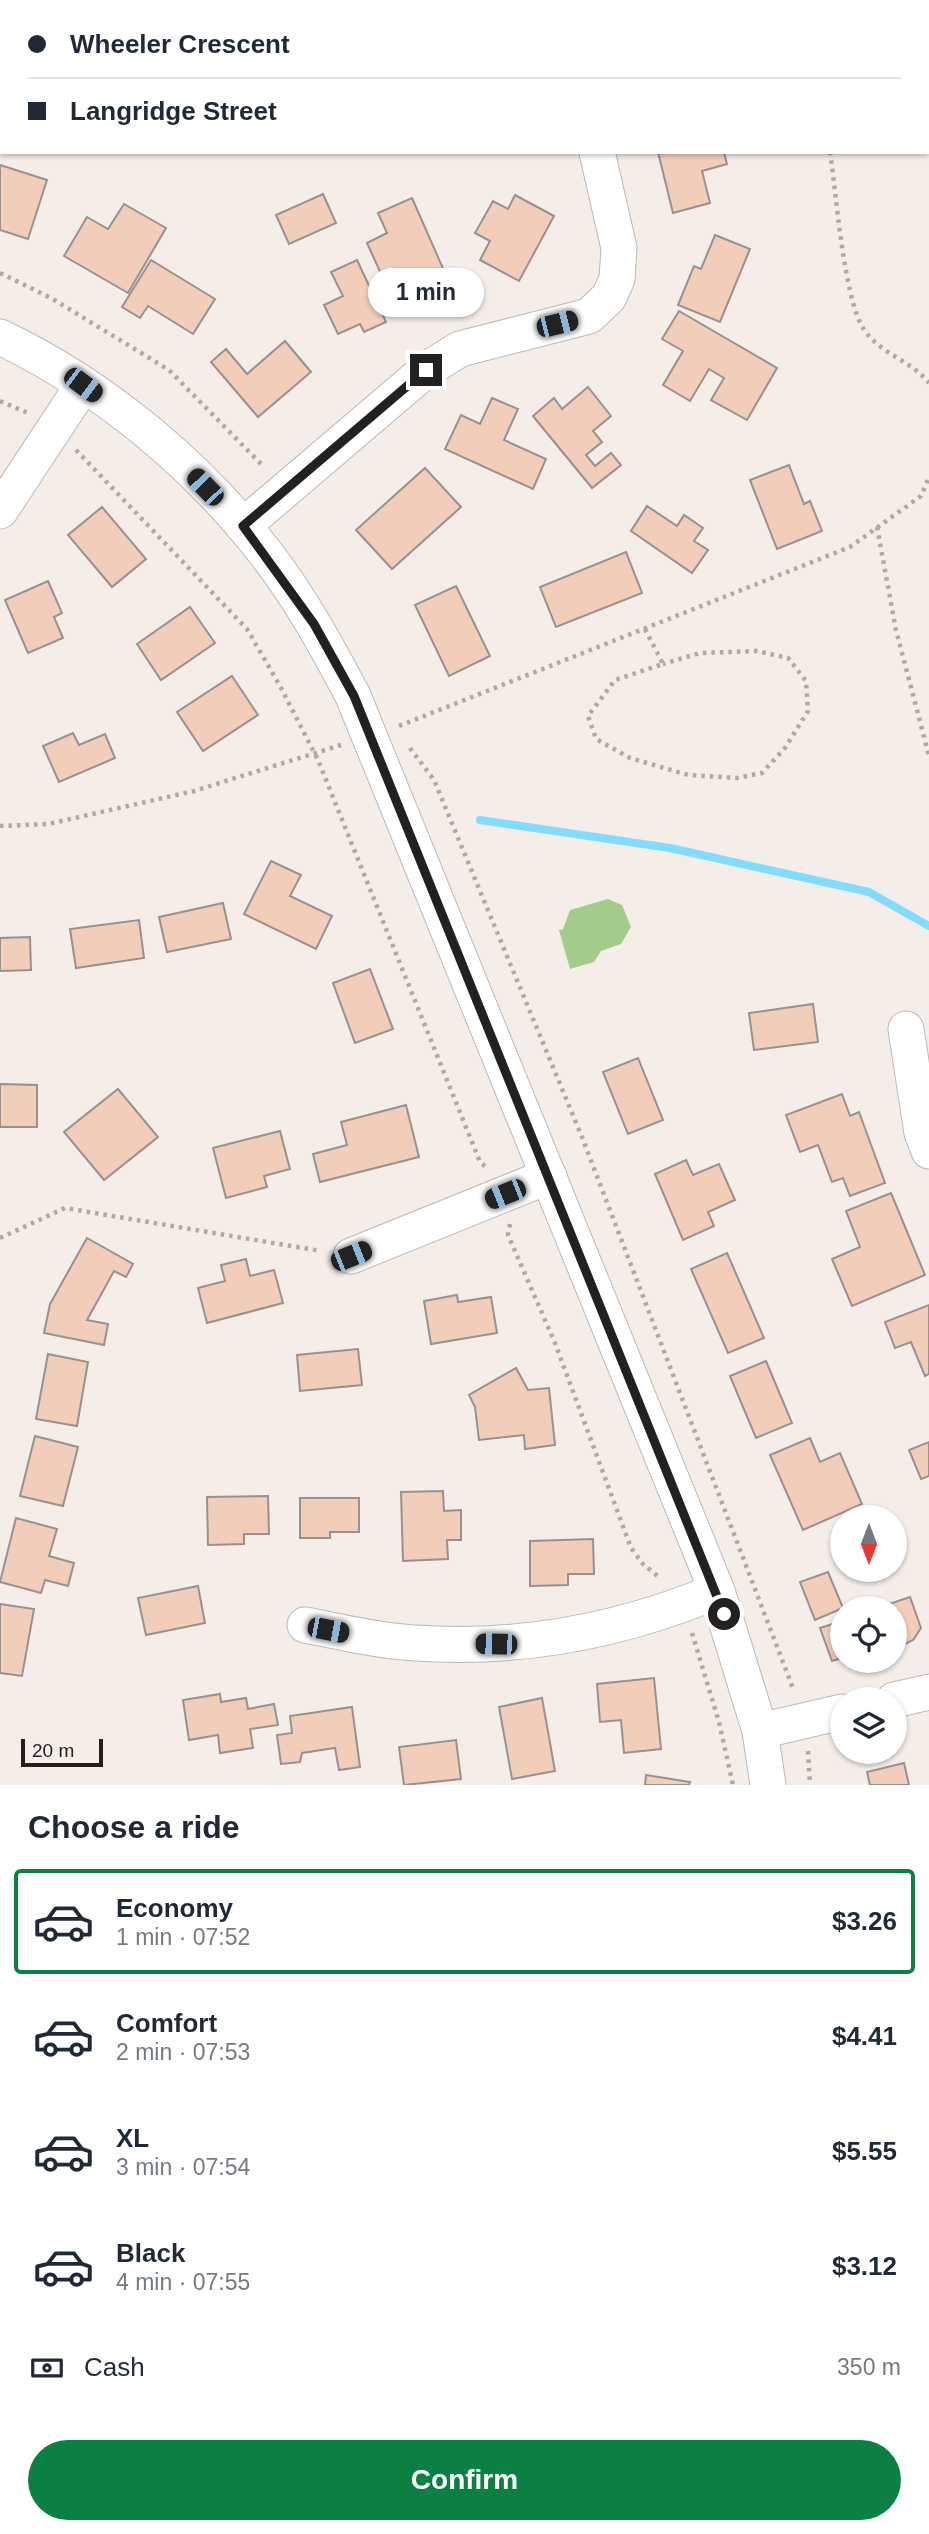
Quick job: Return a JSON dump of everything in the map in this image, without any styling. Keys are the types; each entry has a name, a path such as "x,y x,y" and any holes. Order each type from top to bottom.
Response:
{"street":[{"path":"243,526 426,370 460,349 589,316 609,297 617,279 619,248 597,154"},
{"path":"0,337 83,385 167,448 243,526 314,624 354,696 717,1591 761,1731 768,1785"},
{"path":"0,511 83,385"},
{"path":"906,1029 922,1133 929,1152"},
{"path":"351,1256 549,1176"},
{"path":"305,1625 415,1643 536,1641 616,1626 717,1591"},
{"path":"907,1697 929,1692"},
{"path":"761,1731 830,1715"}],"path":[{"path":"830,154 852,297 862,327 880,348 929,383"},
{"path":"0,273 51,298 169,370 272,475"},
{"path":"0,401 32,414"},
{"path":"72,446 247,629 314,752 480,1162 490,1171"},
{"path":"795,1693 582,1138 434,780 394,728 850,547 920,496 929,477"},
{"path":"877,527 895,630 929,755"},
{"path":"645,629 663,664"},
{"path":"757,651 788,658 806,681 808,710 785,748 762,773 737,778 688,775 629,758 596,739 588,716 615,680 663,664 711,652 757,651"},
{"path":"0,826 48,824 194,791 349,743"},
{"path":"0,1238 65,1208 351,1256"},
{"path":"512,1213 508,1236 555,1343 631,1548 643,1564 668,1585"},
{"path":"689,1623 719,1723 733,1785"},
{"path":"806,1739 810,1785"}],"green space":[{"path":"608,899 622,905 631,927 621,944 601,951 594,962 570,969 559,930 563,929 570,910"}],"building":[{"path":"658,154 724,154 727,164 702,171 710,203 673,213"},
{"path":"0,165 47,180 28,239 0,230"},
{"path":"323,194 336,223 289,244 276,215"},
{"path":"515,195 554,216 519,281 480,260 490,241 475,233 493,201 508,209"},
{"path":"412,198 445,273 410,288 416,301 397,309 367,243 387,233 378,213"},
{"path":"124,204 166,228 128,293 64,256 87,217 108,229"},
{"path":"715,235 750,249 720,322 678,305 694,266 701,269"},
{"path":"151,260 215,299 193,334 148,306 140,318 122,307"},
{"path":"357,260 386,322 364,332 360,324 338,334 324,305 343,296 331,272"},
{"path":"679,311 777,368 747,420 711,400 724,378 709,369 690,401 663,385 683,351 662,339"},
{"path":"285,341 311,372 258,417 211,362 226,349 247,374"},
{"path":"588,387 611,416 593,431 602,442 586,455 595,466 611,453 621,465 592,488 533,416 554,398 562,409"},
{"path":"492,398 518,409 504,440 546,459 533,489 445,449 461,415 480,424"},
{"path":"789,465 804,504 810,501 822,531 777,549 750,480"},
{"path":"425,468 461,507 392,569 356,530"},
{"path":"647,506 677,526 684,515 703,528 694,541 708,550 692,573 631,531"},
{"path":"102,507 146,559 112,587 68,535"},
{"path":"626,552 642,593 556,627 540,587"},
{"path":"48,581 62,613 54,617 63,638 28,653 5,600"},
{"path":"456,586 490,656 449,676 415,605"},
{"path":"190,607 215,643 161,680 137,644"},
{"path":"232,676 258,715 203,751 177,712"},
{"path":"73,733 79,745 105,734 115,758 59,782 43,746"},
{"path":"271,861 301,875 290,896 332,916 316,949 244,914"},
{"path":"223,903 231,939 167,952 159,917"},
{"path":"139,920 144,958 76,968 70,929"},
{"path":"30,937 31,970 0,971 0,938"},
{"path":"370,969 393,1029 355,1043 333,983"},
{"path":"813,1004 818,1042 754,1050 749,1013"},
{"path":"638,1058 663,1120 628,1134 603,1072"},
{"path":"0,1084 37,1085 37,1127 0,1127"},
{"path":"118,1089 158,1137 104,1180 64,1132"},
{"path":"842,1094 850,1116 859,1112 885,1183 850,1196 843,1178 832,1182 818,1145 800,1152 786,1115"},
{"path":"406,1105 419,1157 320,1182 313,1154 347,1145 341,1122"},
{"path":"280,1131 290,1169 264,1176 267,1187 226,1198 213,1148"},
{"path":"686,1160 693,1175 719,1164 735,1200 708,1212 714,1226 683,1240 655,1174"},
{"path":"891,1193 925,1275 852,1306 832,1259 860,1247 846,1211"},
{"path":"87,1238 133,1264 126,1277 114,1271 87,1320 108,1324 104,1345 44,1333 50,1304"},
{"path":"727,1253 764,1338 728,1353 691,1269"},
{"path":"246,1259 250,1276 274,1270 283,1303 207,1323 198,1288 225,1281 221,1265"},
{"path":"457,1295 458,1302 491,1297 497,1333 431,1344 424,1301"},
{"path":"929,1305 929,1374 925,1376 911,1342 895,1348 885,1322"},
{"path":"358,1349 362,1385 300,1391 297,1355"},
{"path":"48,1354 88,1362 77,1426 36,1419"},
{"path":"766,1361 792,1423 756,1438 730,1376"},
{"path":"516,1368 528,1390 549,1388 555,1445 525,1449 524,1435 479,1440 475,1407 469,1395"},
{"path":"35,1436 78,1447 63,1506 20,1496"},
{"path":"810,1438 820,1462 840,1453 862,1504 830,1505 830,1518 803,1530 770,1455"},
{"path":"929,1442 929,1476 921,1479 909,1450"},
{"path":"443,1491 444,1511 461,1510 461,1540 447,1540 448,1559 403,1561 401,1492"},
{"path":"268,1496 269,1534 244,1534 244,1544 208,1545 207,1497"},
{"path":"300,1498 359,1498 359,1532 330,1532 330,1538 300,1538"},
{"path":"16,1518 57,1529 49,1556 74,1563 68,1586 45,1580 41,1593 0,1582"},
{"path":"593,1539 594,1574 568,1574 568,1585 530,1586 530,1541"},
{"path":"828,1572 838,1596 830,1596 830,1614 815,1620 800,1582"},
{"path":"198,1586 205,1623 146,1635 138,1598"},
{"path":"910,1597 921,1628 913,1640 907,1643 907,1598"},
{"path":"0,1604 34,1609 22,1676 0,1673"},
{"path":"830,1625 830,1656 820,1628"},
{"path":"654,1678 661,1749 624,1753 621,1720 600,1722 597,1684"},
{"path":"220,1694 221,1702 246,1698 248,1709 274,1704 278,1725 250,1729 253,1748 220,1753 218,1735 189,1740 183,1700"},
{"path":"542,1698 555,1771 512,1779 499,1707"},
{"path":"352,1707 360,1767 339,1770 335,1748 302,1753 300,1762 281,1764 277,1735 292,1733 290,1716"},
{"path":"456,1740 461,1779 404,1785 399,1747"},
{"path":"904,1764 909,1785 870,1785 867,1772"},
{"path":"646,1775 690,1782 689,1785 645,1785"}],"waterway":[{"path":"480,820 670,848 869,892 929,926"}],"route":[{"path":"426,370 243,526 268,556 314,624 354,696 717,1591 724,1614"}]}
